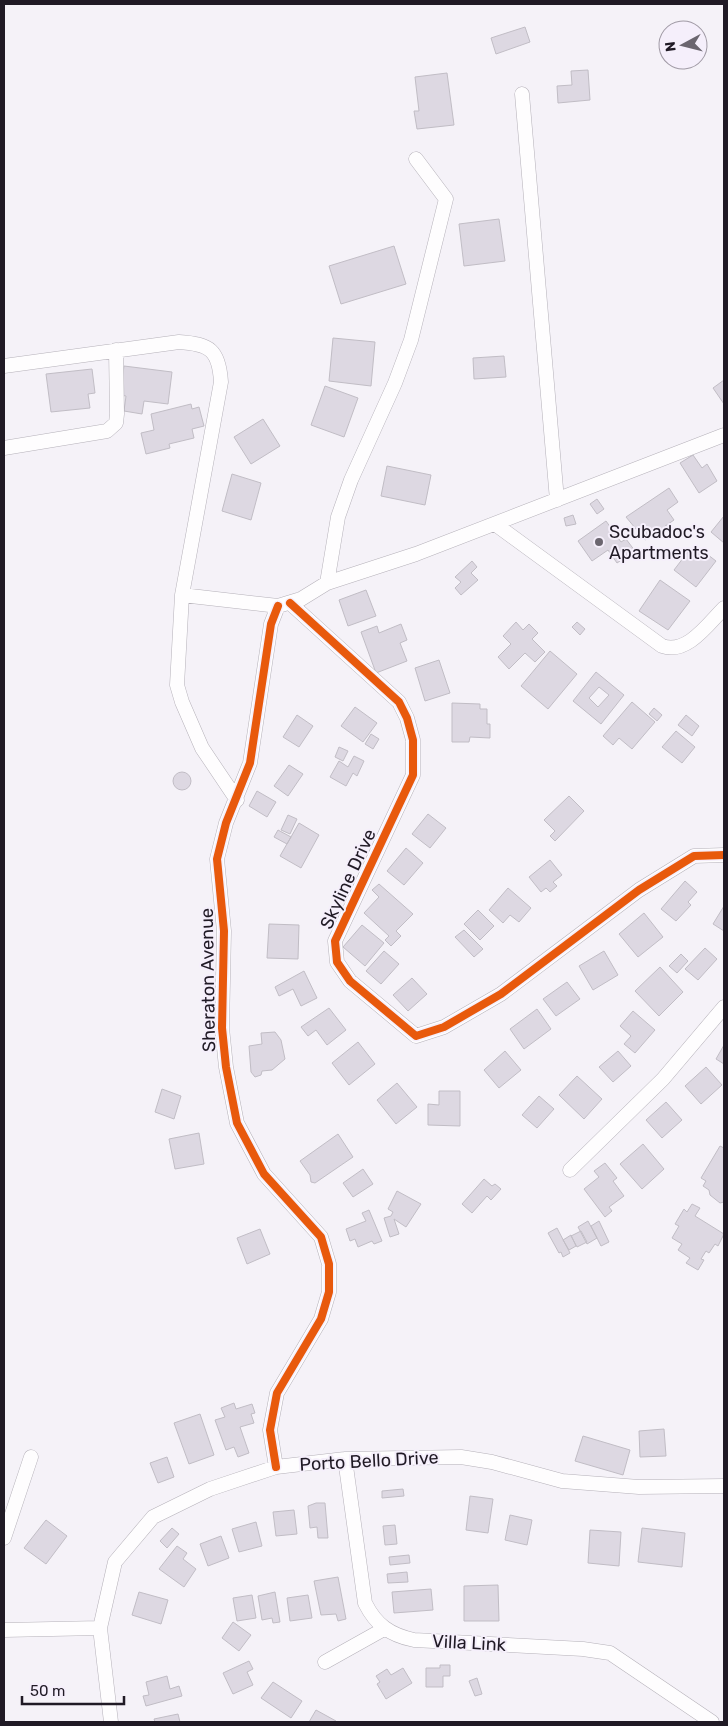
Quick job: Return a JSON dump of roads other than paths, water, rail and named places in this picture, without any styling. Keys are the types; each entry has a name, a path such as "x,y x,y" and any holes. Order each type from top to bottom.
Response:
{"street":[{"path":"522,94 557,500"},
{"path":"327,583 338,517 350,480 395,383 411,340 446,199 416,159"},
{"path":"4,366 179,342 195,343 209,348 220,362 221,382 182,595 177,685 182,702 202,748 237,800"},
{"path":"4,448 107,431 116,423 117,414 116,350"},
{"path":"182,595 284,604 327,583 416,554 724,435"},
{"path":"495,524 662,646 671,649 679,648 696,635 724,608"},
{"name":"Sheraton Avenue","path":"276,1467 270,1430 277,1392 321,1319 329,1292 329,1264 321,1237 264,1174 237,1123 226,1067 222,1028 224,931 217,859 226,823 237,800 250,763 272,624 284,604"},
{"name":"Skyline Drive","path":"284,604 394,697 407,718 413,740 413,775 334,941 337,962 350,981 416,1036 444,1028 501,994 639,890 694,856 724,854"},
{"path":"570,1170 663,1079 724,1007"},
{"path":"4,1538 31,1457"},
{"name":"Porto Bello Drive","path":"111,1722 100,1628 115,1562 153,1517 210,1488 276,1467 345,1460 461,1457 492,1462 562,1480 639,1487 724,1486"},
{"name":"Villa Link","path":"345,1460 365,1602 372,1617 384,1629 398,1637 414,1640 583,1649 610,1653 712,1722"},
{"path":"4,1630 100,1628"},
{"path":"326,1662 384,1629"}],"place":[{"name":"Scubadoc's Apartments","path":"599,542"}]}
